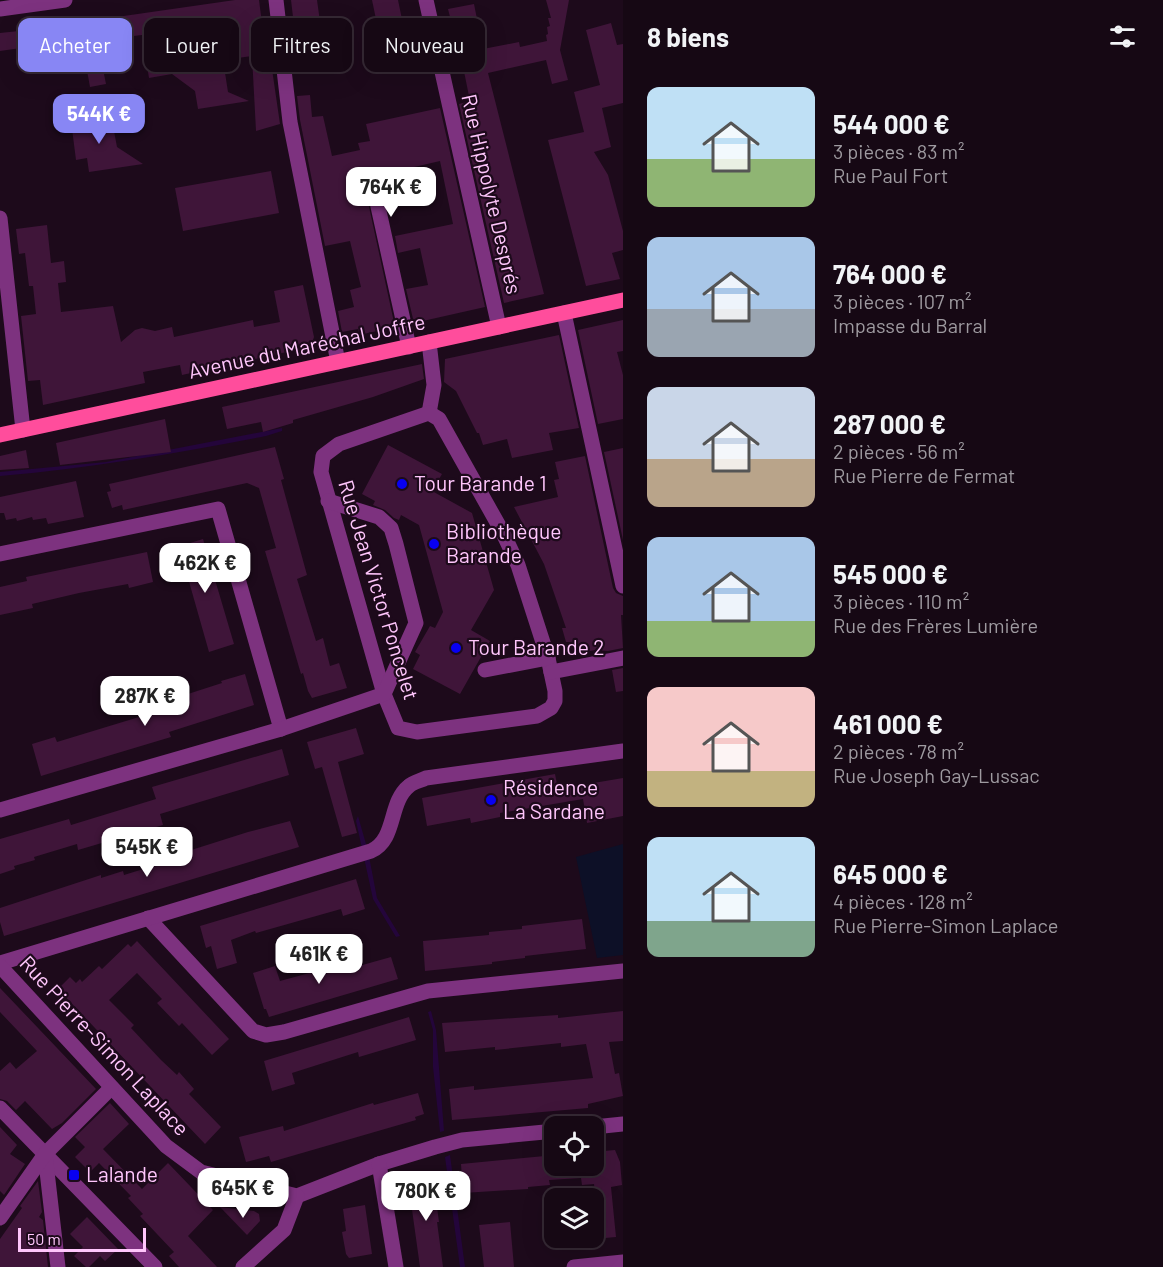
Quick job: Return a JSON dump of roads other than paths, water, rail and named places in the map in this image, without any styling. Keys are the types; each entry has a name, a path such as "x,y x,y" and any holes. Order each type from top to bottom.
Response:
{"main road":[{"name":"Avenue du Maréchal Joffre","path":"0,435 623,300"}],"street":[{"path":"0,9 64,0"},
{"path":"276,0 290,122 338,362"},
{"name":"Rue Hippolyte Després","path":"426,0 499,327"},
{"path":"375,193 409,347"},
{"path":"0,218 23,430"},
{"path":"564,313 623,586"},
{"path":"429,342 435,385 434,416"},
{"name":"Rue Jean Victor Poncelet","path":"434,416 503,533 518,565 555,691 555,700 551,708 537,716 417,732 398,728 384,694 328,501 321,472 323,456 339,444 434,416"},
{"path":"0,810 281,729 384,694 416,623 396,544 391,528 379,517 328,501"},
{"path":"0,554 218,509 281,729"},
{"path":"485,670 623,658"},
{"path":"0,964 379,847 386,839 404,792 411,784 426,778 623,751"},
{"path":"148,918 253,1030 266,1035 284,1032 428,991 623,971"},
{"name":"Rue Pierre-Simon Laplace","path":"0,964 166,1146 201,1172 297,1196"},
{"path":"0,1218 45,1154 111,1088"},
{"path":"0,1108 155,1267"},
{"path":"604,1126 623,1124"},
{"path":"243,1267 284,1230 297,1196 379,1164 462,1140 544,1132"},
{"path":"45,1154 58,1267"},
{"path":"379,1164 396,1267"},
{"path":"573,1267 623,1262"}],"place":[{"name":"Tour Barande 1","path":"402,484"},
{"name":"Bibliothèque Barande","path":"434,544"},
{"name":"Tour Barande 2","path":"456,648"},
{"name":"Résidence La Sardane","path":"491,800"},
{"name":"Lalande","path":"74,1175"}]}
